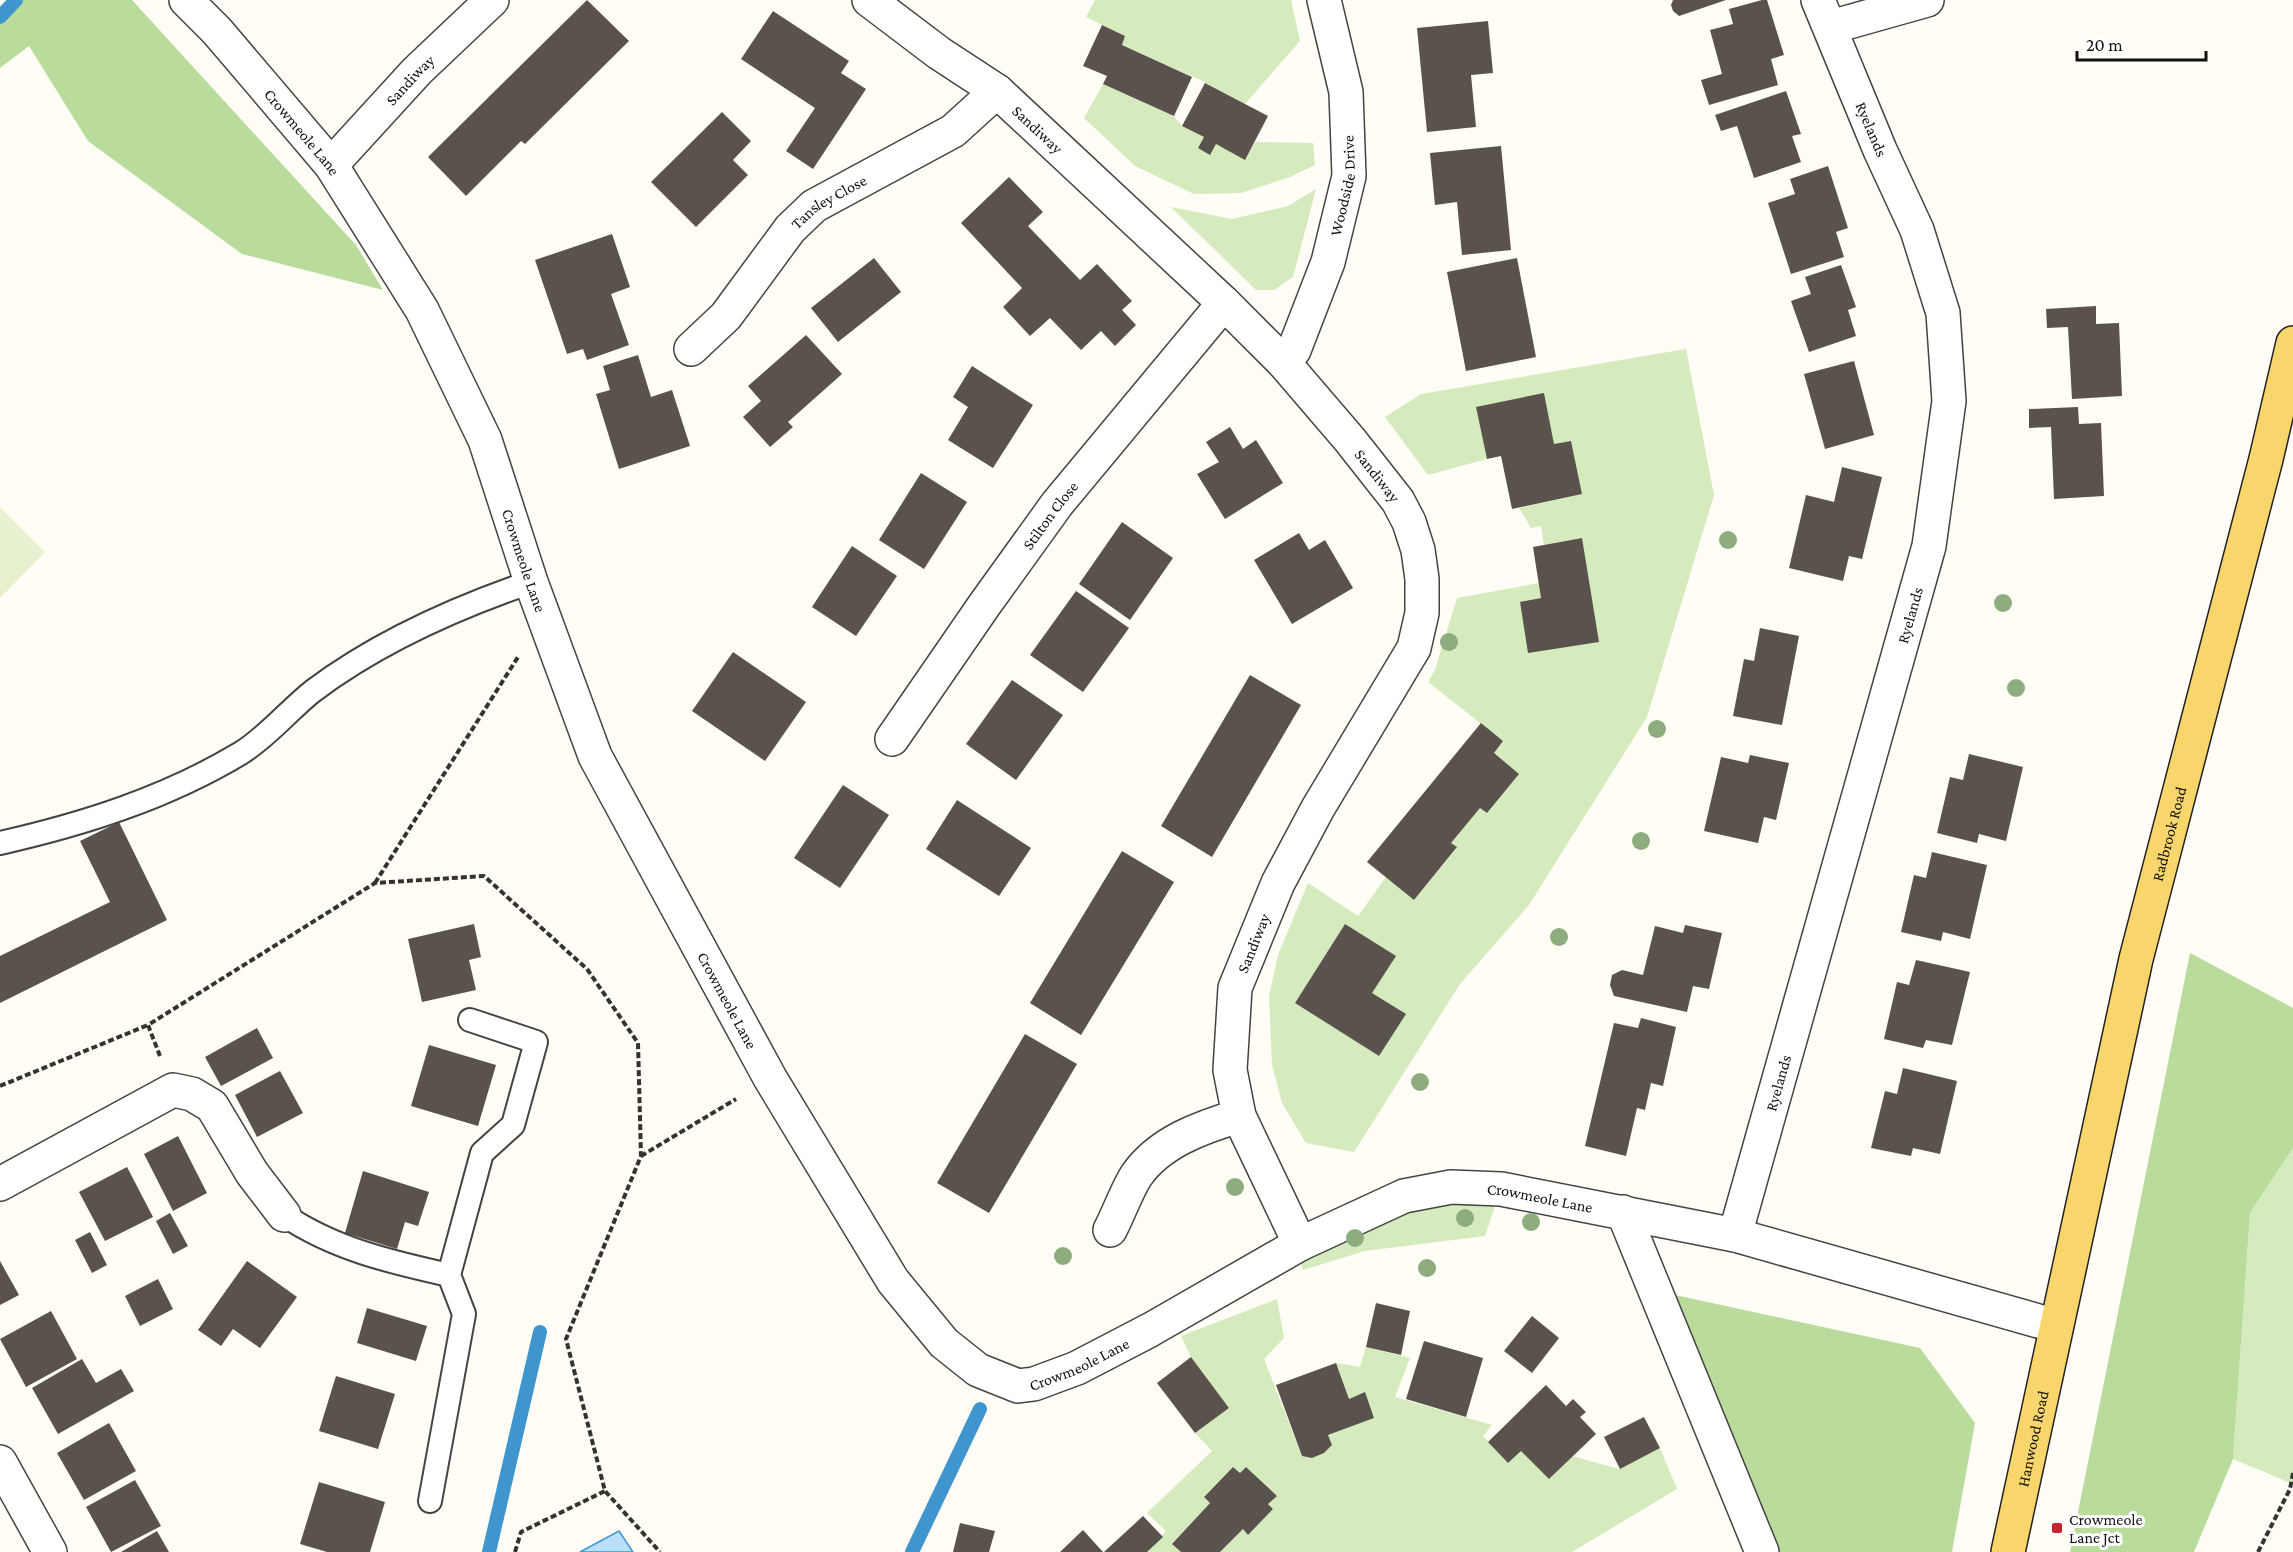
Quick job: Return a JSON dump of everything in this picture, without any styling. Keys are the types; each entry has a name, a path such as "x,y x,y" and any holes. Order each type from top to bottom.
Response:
{"main road":[{"name":"Radbrook Road","path":"2056,1326 2136,959 2266,459 2293,343"},
{"name":"Hanwood Road","path":"2008,1552 2056,1326"}],"street":[{"name":"Crowmeole Lane","path":"186,0 217,31 331,165 422,310 485,440 531,582 595,756 770,1078 892,1281 944,1343 978,1370 1018,1386 1034,1384 1077,1368 1150,1330 1300,1244 1404,1196 1451,1186 1501,1189 1735,1235 2056,1326"},
{"name":"Sandiway","path":"331,165 417,70 492,0"},
{"name":"Sandiway","path":"869,0 939,53 997,91 1224,303 1284,363 1350,440 1398,501 1409,522 1418,550 1422,613 1414,648 1318,808 1278,883 1239,976 1231,1025 1230,1070 1239,1116 1300,1244"},
{"name":"Woodside Drive","path":"1284,363 1294,350 1328,262 1349,176 1346,92 1324,0"},
{"path":"1824,14 1927,0"},
{"name":"Ryelands","path":"1735,1235 1929,546 1949,401 1943,314 1917,230 1880,150 1824,14"},
{"name":"Tansley Close","path":"691,349 726,316 790,229 814,206 953,131 997,91"},
{"name":"Stilton Close","path":"892,739 984,604 1057,504 1224,303"},
{"path":"0,1184 173,1090 192,1094 212,1106 252,1173 284,1215"},
{"path":"1110,1230 1136,1176 1151,1159 1201,1128 1239,1116"},
{"path":"1623,1212 1762,1552"},
{"path":"0,1462 50,1552"}],"lane":[{"path":"0,843 50,831 159,797 243,752 314,691 382,648 467,604 531,582"},
{"path":"430,1501 464,1314 449,1275 482,1153 513,1125 536,1042 470,1020"},
{"path":"284,1215 302,1228 368,1257 449,1275"}],"path":[{"path":"375,883 544,616"},
{"path":"0,1086 148,1025"},
{"path":"641,1156 770,1078"},
{"path":"2258,1552 2290,1489 2293,1473"},
{"path":"514,1552 521,1532 606,1491"}],"green space":[{"path":"16,0 132,0 356,245 383,290 242,254 88,141 29,46 0,68 0,17"},
{"path":"1095,0 1291,0 1300,41 1245,104 1200,80 1122,45 1125,36 1086,17"},
{"path":"1103,84 1174,116 1182,126 1204,137 1198,148 1210,154 1216,144 1245,159 1255,142 1313,143 1315,165 1290,177 1241,193 1194,194 1135,166 1084,118"},
{"path":"1316,189 1293,277 1274,290 1256,290 1171,207 1232,219 1288,206"},
{"path":"1686,349 1714,495 1647,717 1529,905 1460,984 1354,1152 1306,1143 1282,1103 1272,1065 1269,996 1278,955 1308,883 1358,916 1386,877 1414,900 1457,848 1451,843 1480,808 1487,813 1494,753 1503,741 1428,682 1435,670 1457,598 1539,583 1541,598 1520,603 1529,653 1582,538 1544,545 1541,526 1531,528 1519,508 1582,494 1571,441 1554,444 1544,394 1477,407 1487,459 1428,475 1385,417 1421,394","holes":["1345,924 1372,993 1405,1014 1379,1056 1295,1003"]},
{"path":"0,507 45,552 0,598"},
{"path":"2190,953 2293,1008 2293,1148 2250,1213 2233,1459 2194,1552 2070,1552"},
{"path":"2293,1148 2293,1484 2233,1459 2250,1213"},
{"path":"1493,1196 1495,1206 1485,1236 1365,1251 1303,1270 1298,1256 1407,1208"},
{"path":"1675,1295 1920,1348 1975,1423 1952,1552 1778,1552"},
{"path":"1277,1299 1284,1338 1264,1359 1302,1456 1311,1457 1322,1453 1332,1445 1328,1435 1374,1418 1365,1393 1349,1399 1336,1363 1360,1367 1366,1347 1410,1358 1395,1397 1492,1425 1483,1436 1508,1463 1521,1451 1572,1456 1619,1469 1660,1448 1677,1489 1572,1552 1220,1552 1243,1529 1248,1534 1273,1509 1268,1504 1276,1496 1246,1467 1240,1473 1233,1467 1204,1496 1210,1503 1172,1544 1181,1552 1147,1552 1166,1531 1147,1513 1212,1451 1195,1433 1229,1408 1191,1357 1181,1336"}],"water":[{"path":"619,1531 633,1552 580,1552"}],"building":[{"path":"587,0 629,41 525,144 521,141 466,196 428,157"},
{"path":"1673,0 1726,0 1679,16 1673,11 1671,5"},
{"path":"1767,0 1784,55 1771,59 1778,85 1709,105 1701,80 1722,74 1710,30 1733,24 1729,9"},
{"path":"773,11 849,61 841,73 866,89 813,169 786,151 815,108 741,59"},
{"path":"1488,21 1493,73 1471,75 1476,127 1427,132 1417,28"},
{"path":"1102,25 1125,36 1122,45 1192,77 1174,116 1103,84 1107,76 1083,66"},
{"path":"1205,83 1268,116 1245,160 1216,144 1210,155 1198,148 1204,137 1182,126"},
{"path":"1786,91 1801,134 1792,136 1801,162 1754,178 1737,126 1721,131 1715,115"},
{"path":"722,112 751,141 733,160 748,175 696,227 651,182"},
{"path":"1501,146 1511,250 1462,255 1457,202 1435,205 1430,153"},
{"path":"1828,166 1848,228 1836,232 1844,257 1791,274 1768,203 1795,194 1790,179"},
{"path":"1009,177 1043,212 1028,226 1080,280 1097,264 1132,301 1122,310 1136,325 1115,346 1101,331 1081,350 1050,318 1030,336 1003,307 1022,288 961,223"},
{"path":"612,234 630,287 611,294 629,345 587,360 583,349 567,354 535,260"},
{"path":"874,258 901,292 838,342 811,308"},
{"path":"1517,258 1536,357 1466,371 1447,272"},
{"path":"1841,265 1856,307 1848,310 1856,336 1809,352 1791,301 1811,294 1805,277"},
{"path":"2096,306 2096,324 2119,323 2122,396 2072,399 2068,327 2047,328 2046,309"},
{"path":"806,335 842,374 788,422 793,427 770,447 743,417 761,401 748,386"},
{"path":"638,355 651,397 672,390 690,446 619,469 596,394 610,390 603,366"},
{"path":"1854,361 1874,435 1825,449 1804,374"},
{"path":"972,366 1033,405 993,468 948,440 968,407 953,397"},
{"path":"1544,393 1554,444 1571,441 1582,494 1512,509 1501,456 1487,459 1476,407"},
{"path":"2078,407 2079,424 2101,423 2104,496 2054,499 2051,427 2029,428 2029,409"},
{"path":"1230,427 1243,449 1256,440 1283,483 1225,519 1197,474 1219,462 1206,442"},
{"path":"1842,467 1882,477 1862,559 1849,556 1843,581 1789,568 1806,495 1834,502"},
{"path":"921,473 967,502 924,569 879,540"},
{"path":"1122,522 1173,558 1130,620 1079,584"},
{"path":"1299,533 1309,550 1325,540 1353,588 1292,624 1254,560"},
{"path":"1582,538 1599,642 1528,653 1520,602 1541,598 1533,547"},
{"path":"852,546 897,576 856,636 812,607"},
{"path":"1076,591 1129,628 1083,692 1030,655"},
{"path":"1760,628 1799,636 1782,725 1733,716 1744,659 1754,661"},
{"path":"733,652 806,702 765,761 692,711"},
{"path":"1250,675 1301,705 1212,857 1161,826"},
{"path":"1012,680 1063,715 1016,780 966,744"},
{"path":"1481,723 1503,741 1494,753 1519,774 1487,813 1480,808 1451,843 1457,847 1414,900 1367,862"},
{"path":"1969,754 2023,767 2006,841 1979,834 1977,843 1937,833 1950,777 1963,780"},
{"path":"1750,755 1789,763 1776,820 1764,817 1758,843 1704,831 1721,757 1748,763"},
{"path":"843,785 889,815 840,888 794,858"},
{"path":"957,800 1031,848 999,896 926,849"},
{"path":"119,822 167,920 0,1003 0,956 110,902 80,841"},
{"path":"1122,851 1174,882 1081,1035 1030,1003"},
{"path":"1932,852 1987,865 1970,939 1943,932 1941,941 1901,932 1914,875 1926,878"},
{"path":"474,924 481,957 469,960 476,990 422,1002 408,939"},
{"path":"1345,924 1396,956 1372,993 1406,1014 1379,1056 1295,1003"},
{"path":"1685,925 1722,933 1709,989 1693,986 1687,1012 1614,996 1610,985 1612,975 1622,970 1643,975 1655,926 1683,933"},
{"path":"1916,960 1970,972 1952,1045 1926,1040 1923,1048 1884,1039 1897,982 1909,985"},
{"path":"1641,1018 1676,1027 1663,1086 1651,1083 1645,1110 1637,1108 1626,1156 1585,1146 1614,1023 1638,1028"},
{"path":"257,1028 273,1058 221,1086 205,1057"},
{"path":"1025,1034 1077,1064 989,1213 937,1183"},
{"path":"429,1045 496,1065 478,1126 411,1106"},
{"path":"1903,1068 1957,1081 1940,1154 1913,1148 1911,1156 1871,1148 1885,1091 1897,1094"},
{"path":"280,1071 303,1113 257,1137 235,1095"},
{"path":"178,1136 207,1193 173,1211 144,1154"},
{"path":"127,1167 153,1217 105,1241 79,1192"},
{"path":"363,1171 429,1192 418,1226 405,1222 397,1249 345,1233"},
{"path":"170,1213 188,1246 173,1254 156,1221"},
{"path":"90,1232 107,1265 92,1273 75,1240"},
{"path":"0,1261 19,1295 0,1305"},
{"path":"247,1261 297,1297 260,1348 233,1329 221,1346 198,1330"},
{"path":"158,1279 173,1309 140,1326 125,1296"},
{"path":"1376,1303 1410,1311 1401,1355 1366,1347"},
{"path":"367,1308 427,1326 416,1361 357,1343"},
{"path":"51,1311 77,1359 26,1387 0,1339"},
{"path":"1532,1316 1559,1338 1532,1373 1504,1351"},
{"path":"1424,1341 1483,1358 1466,1417 1406,1399"},
{"path":"1191,1357 1229,1408 1195,1433 1157,1383"},
{"path":"82,1359 96,1383 121,1369 134,1391 58,1434 32,1388"},
{"path":"1336,1363 1349,1399 1365,1392 1374,1418 1328,1435 1332,1445 1324,1453 1312,1458 1302,1456 1276,1385"},
{"path":"336,1376 395,1394 378,1449 319,1431"},
{"path":"1546,1385 1566,1406 1573,1399 1586,1412 1580,1417 1596,1434 1549,1479 1521,1451 1508,1463 1488,1442"},
{"path":"1644,1417 1660,1448 1620,1469 1604,1437"},
{"path":"109,1423 136,1471 84,1500 57,1453"},
{"path":"1233,1467 1240,1473 1246,1467 1277,1496 1268,1504 1273,1509 1248,1535 1243,1529 1220,1552 1181,1552 1172,1544 1210,1503 1204,1497"},
{"path":"135,1480 161,1526 111,1552 86,1507"},
{"path":"319,1482 385,1502 370,1552 327,1552 300,1544"},
{"path":"1143,1516 1163,1537 1147,1552 1104,1552"},
{"path":"960,1523 995,1531 989,1552 953,1552"},
{"path":"1083,1530 1103,1552 1060,1552"},
{"path":"157,1531 169,1552 121,1552"}],"waterway":[{"path":"0,17 16,0"},
{"path":"489,1552 540,1332"},
{"path":"912,1552 980,1409"}],"place":[{"name":"Crowmeole Lane Jct","path":"2057,1528"}]}
